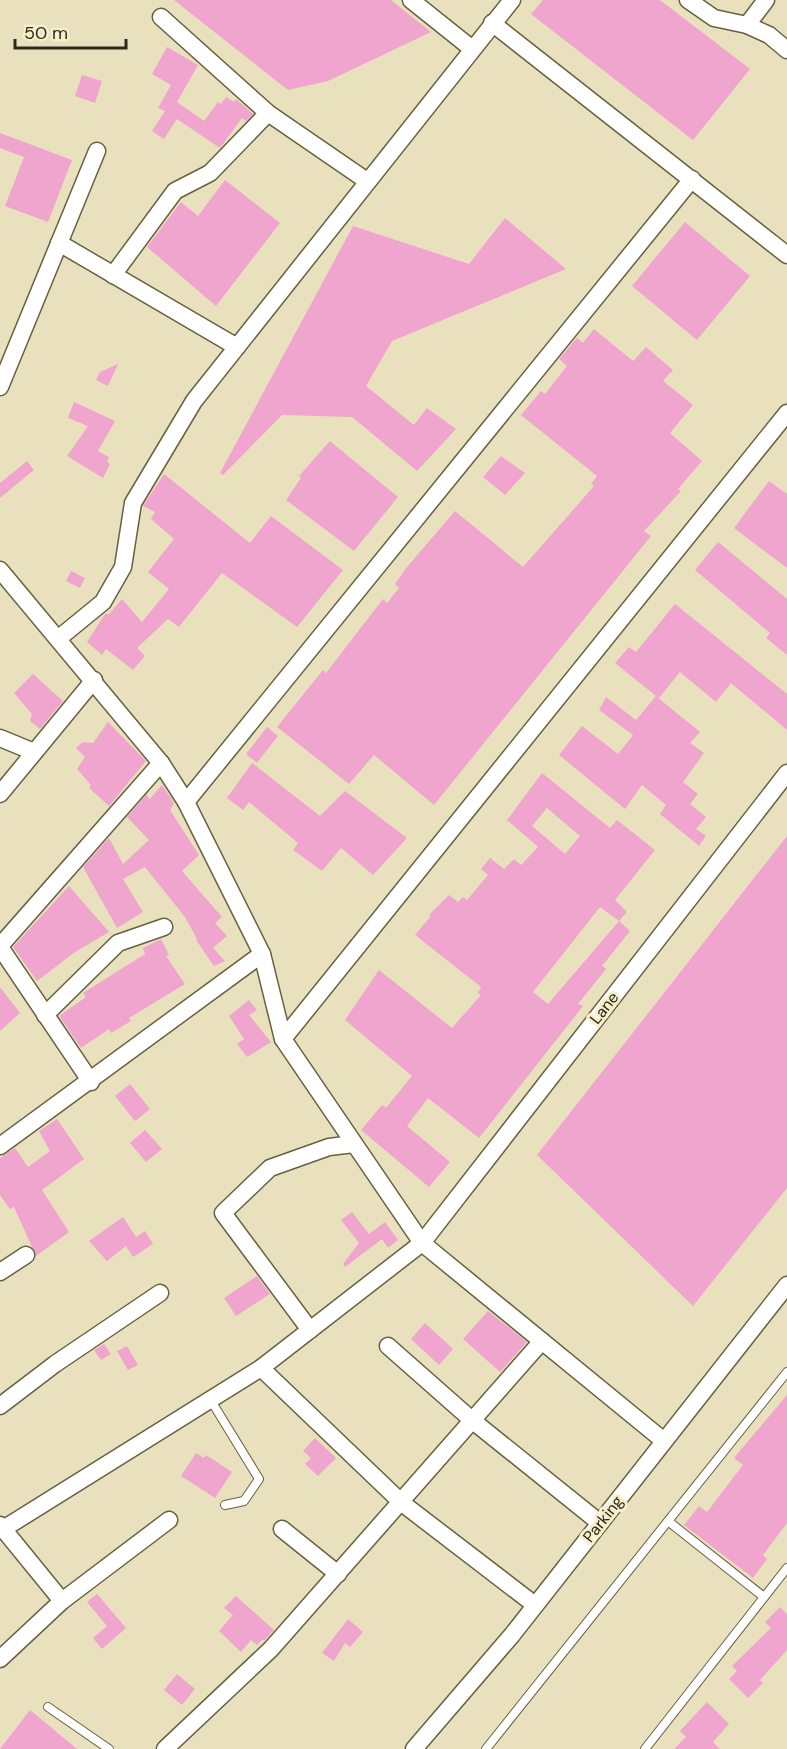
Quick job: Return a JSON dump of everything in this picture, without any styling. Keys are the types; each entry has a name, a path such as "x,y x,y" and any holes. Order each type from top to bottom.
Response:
{"street":[{"path":"411,0 471,48"},
{"path":"59,638 103,602 123,567 133,503 194,401 471,48 512,0"},
{"path":"688,0 714,18 747,25 769,35 787,50"},
{"path":"747,25 766,0"},
{"path":"161,17 268,112 367,181"},
{"path":"492,22 787,255"},
{"path":"113,275 175,191 210,173 268,112"},
{"path":"0,387 96,151"},
{"path":"186,802 692,179"},
{"path":"59,243 237,347"},
{"path":"283,1039 787,413"},
{"path":"0,570 161,762 186,802 262,954 283,1039 422,1243 664,1441"},
{"path":"0,794 94,680"},
{"path":"0,738 34,752"},
{"path":"91,1082 45,1015 6,970 0,947 161,762"},
{"name":"Lane","path":"2,1527 261,1368 422,1243 787,773"},
{"path":"45,1015 118,943 164,927"},
{"path":"0,1146 91,1082 262,954"},
{"path":"310,1330 224,1213 270,1168 329,1147 354,1143"},
{"path":"0,1272 26,1256"},
{"name":"Parking","path":"414,1749 535,1605 787,1285"},
{"path":"0,1406 55,1364 160,1293"},
{"path":"165,1749 271,1649 402,1503 542,1341"},
{"path":"388,1346 473,1420 600,1523"},
{"path":"261,1368 402,1503 535,1605"},
{"path":"0,1659 62,1601 169,1520"},
{"path":"2,1527 62,1601"},
{"path":"282,1529 338,1574"}],"lane":[{"path":"486,1749 787,1372"},
{"path":"210,1399 259,1479 244,1501 225,1505"},
{"path":"668,1521 764,1598"},
{"path":"645,1749 787,1569"},
{"path":"48,1707 109,1749"}],"building":[{"path":"174,0 391,0 431,32 328,81 288,90"},
{"path":"543,0 660,0 750,69 693,140 531,14"},
{"path":"167,47 198,65 177,102 204,121 218,102 221,104 226,97 234,102 236,99 253,114 246,121 242,118 220,148 177,119 164,139 152,131 165,111 158,108 171,85 152,74"},
{"path":"82,75 102,81 95,103 75,96"},
{"path":"0,133 72,160 48,222 5,206 24,157 0,148"},
{"path":"225,180 280,223 216,306 147,247 181,202 198,216"},
{"path":"505,218 566,269 392,341 366,386 414,425 427,408 456,429 417,471 352,417 282,415 223,475 220,473 353,226 469,264"},
{"path":"685,222 750,276 697,340 632,286"},
{"path":"594,329 633,361 646,347 673,370 663,381 693,405 670,433 702,461 678,489 681,491 644,531 651,536 434,805 374,755 349,784 277,727 323,670 326,673 383,599 387,603 399,588 395,584 407,567 455,511 523,567 594,486 591,484 597,476 521,415 541,391 545,394 567,366 559,359 577,338 583,343"},
{"path":"118,364 108,386 96,380 100,372"},
{"path":"74,402 115,421 98,451 109,457 107,462 110,464 103,478 67,456 88,426 68,418"},
{"path":"330,441 398,497 354,551 286,500 301,478 299,476"},
{"path":"501,456 525,473 505,495 483,477"},
{"path":"27,461 34,470 0,498 0,483"},
{"path":"164,474 250,543 271,516 343,570 297,627 222,573 179,627 168,619 137,648 145,656 133,670 106,649 102,655 87,642 105,614 109,614 122,599 142,622 169,589 148,572 174,539 151,519 155,512 143,506"},
{"path":"769,481 787,494 787,568 734,528"},
{"path":"718,542 787,599 787,655 766,638 770,633 695,570"},
{"path":"71,571 85,578 80,588 66,581"},
{"path":"675,604 787,694 787,730 731,683 716,702 680,672 659,698 657,697 700,732 690,743 704,753 683,782 698,794 690,804 706,817 696,829 706,836 699,846 660,814 666,805 642,785 625,809 559,755 582,726 618,754 633,735 599,710 606,697 636,720 656,696 615,663 629,647 636,652"},
{"path":"33,674 63,701 40,729 30,721 32,714 14,693"},
{"path":"108,722 146,761 109,806 89,788 91,785 77,769 85,757 76,748 83,742 93,743"},
{"path":"267,727 278,736 257,763 246,754"},
{"path":"252,763 320,816 345,791 407,838 373,875 341,848 322,871 293,850 298,843 249,802 243,810 227,798"},
{"path":"542,773 610,828 617,820 655,850 615,900 627,912 619,921 630,931 602,966 606,969 578,1004 583,1006 479,1138 428,1098 407,1126 450,1162 429,1187 361,1130 382,1105 386,1108 412,1076 345,1020 379,970 452,1028 481,995 478,993 481,987 415,935 431,916 429,915 449,895 458,902 463,897 467,900 488,875 481,869 490,858 504,869 514,859 521,865 538,847 507,820","holes":["547,808 580,836 565,854 532,826","600,907 619,921 548,1004 533,992"]},
{"path":"162,785 174,803 170,810 199,855 182,871 222,917 215,923 227,936 213,948 225,961 214,966 196,940 185,917 145,867 123,879 143,912 117,928 83,867 109,838 123,864 149,840 127,817 147,794 149,800"},
{"path":"787,836 787,1188 693,1306 537,1155"},
{"path":"69,886 109,932 75,952 37,981 13,947"},
{"path":"161,939 169,955 166,956 185,984 129,1018 131,1021 111,1033 109,1029 81,1048 59,1016 86,997 83,993 145,954 143,948"},
{"path":"0,987 20,1013 0,1031"},
{"path":"249,1000 257,1010 249,1015 271,1042 247,1057 237,1044 244,1039 229,1016"},
{"path":"130,1084 150,1109 135,1121 115,1096"},
{"path":"57,1119 84,1159 42,1190 69,1232 36,1256 14,1207 10,1209 0,1195 0,1158 15,1148 28,1167 50,1151 39,1131"},
{"path":"145,1130 162,1149 146,1162 130,1143"},
{"path":"352,1212 369,1234 385,1222 398,1240 388,1248 382,1239 345,1267 343,1264 359,1243 341,1220"},
{"path":"123,1217 136,1237 145,1231 153,1244 133,1257 126,1246 107,1261 89,1241"},
{"path":"257,1276 270,1294 236,1316 224,1298"},
{"path":"488,1311 527,1342 500,1372 463,1339"},
{"path":"425,1323 453,1349 439,1365 411,1339"},
{"path":"104,1344 111,1354 101,1360 94,1350"},
{"path":"127,1346 138,1365 128,1370 117,1351"},
{"path":"787,1395 787,1523 763,1555 767,1559 753,1578 684,1525 699,1506 707,1512 743,1465 734,1458"},
{"path":"315,1438 336,1458 318,1476 305,1464 311,1458 303,1451"},
{"path":"196,1453 204,1458 206,1455 232,1472 215,1498 181,1476"},
{"path":"97,1594 126,1628 102,1649 93,1638 107,1626 87,1602"},
{"path":"236,1596 274,1630 257,1645 251,1640 241,1652 219,1631 233,1615 224,1608"},
{"path":"780,1607 787,1614 787,1650 760,1680 763,1683 748,1698 729,1679 737,1671 732,1666 771,1628 765,1622"},
{"path":"348,1619 363,1632 350,1647 345,1643 334,1661 322,1653"},
{"path":"177,1674 195,1689 182,1705 164,1690"},
{"path":"707,1702 729,1724 713,1742 720,1749 674,1749 686,1737 680,1731"},
{"path":"30,1710 77,1749 0,1749"}]}
